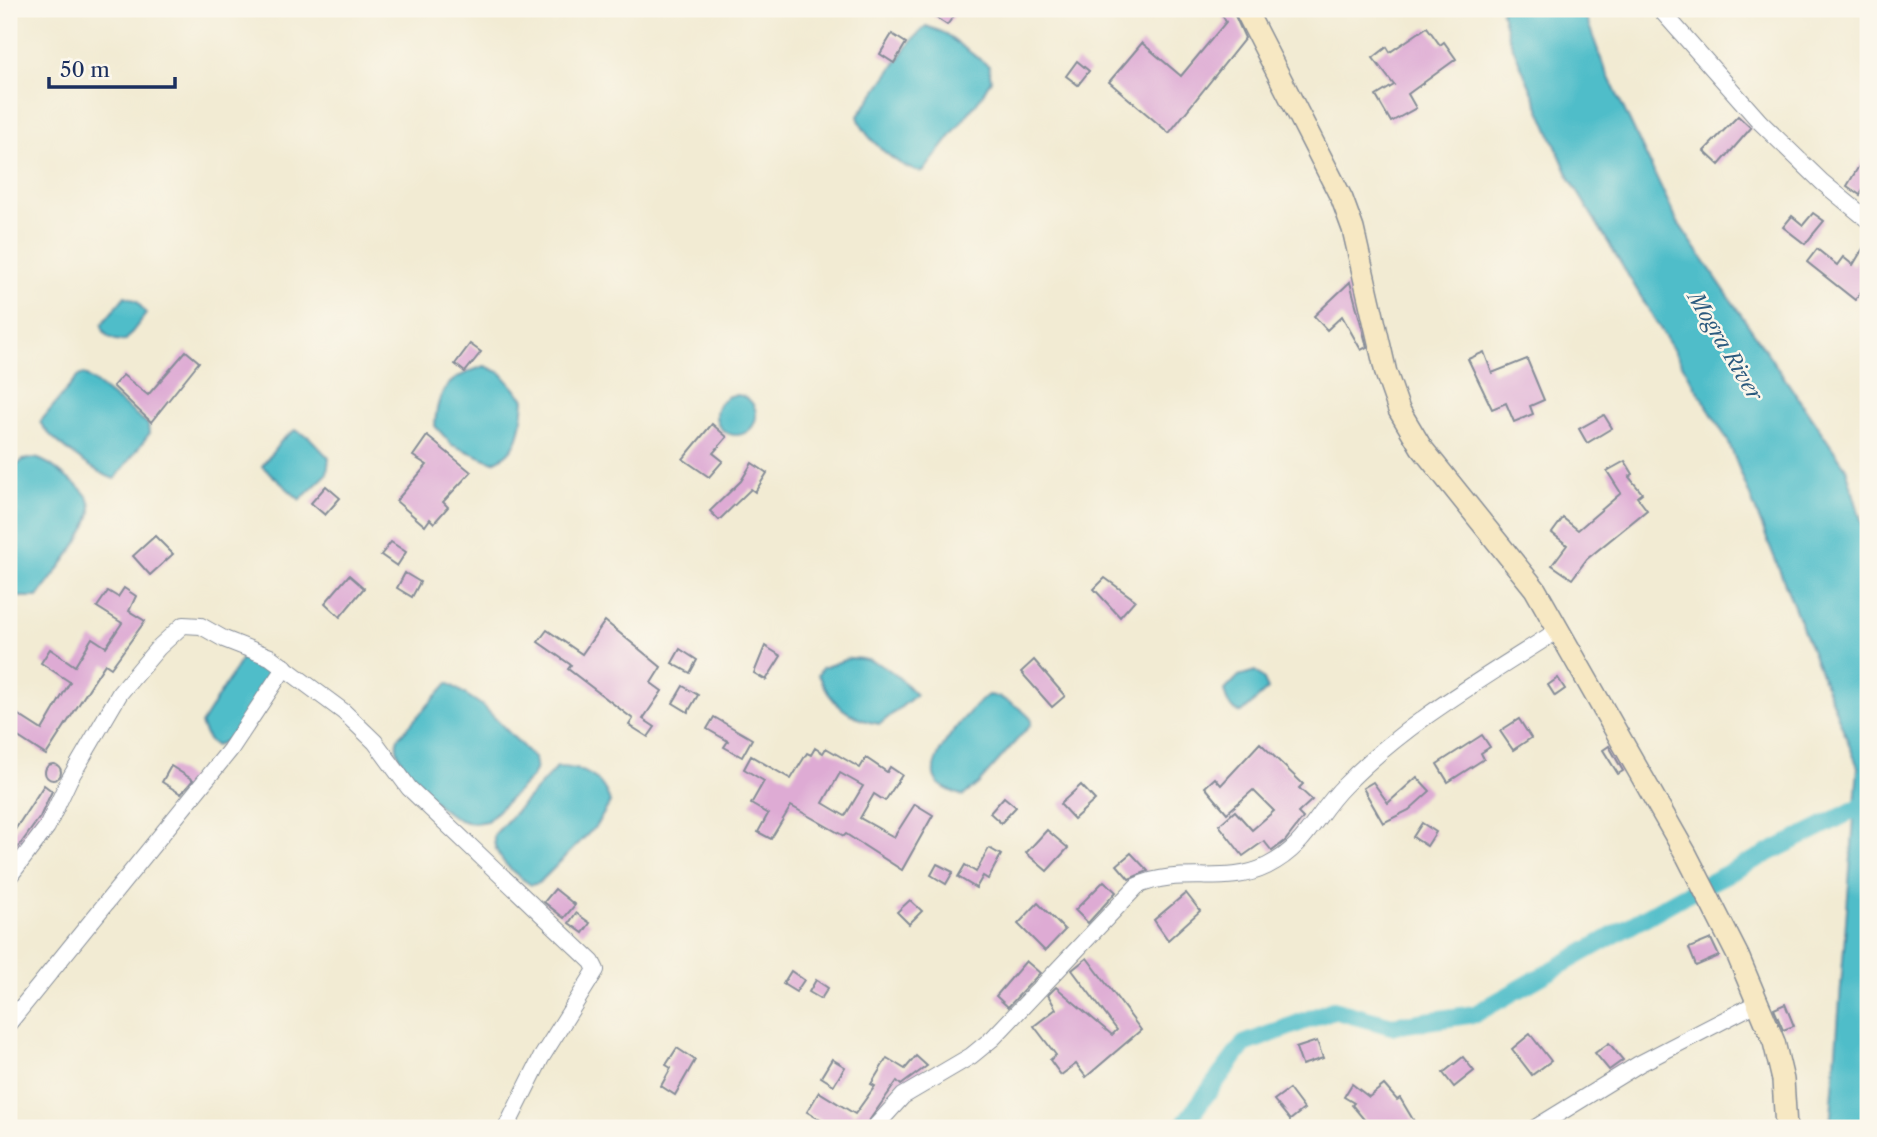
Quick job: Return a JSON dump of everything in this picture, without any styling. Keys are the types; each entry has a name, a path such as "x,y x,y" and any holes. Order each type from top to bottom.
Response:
{"street":[{"path":"1245,9 1342,199 1353,229 1386,373 1399,410 1421,447 1486,524 1535,589 1686,854 1717,912 1759,1002 1774,1042 1783,1080 1786,1128"},
{"path":"1660,9 1760,122 1822,182 1868,220"},
{"path":"9,877 47,827 69,780 120,693 158,648 183,625 201,626 285,667 358,725 409,788 586,955 596,970 541,1058 506,1128"},
{"path":"874,1128 903,1096 971,1056 993,1038 1137,887 1152,880 1181,874 1220,878 1247,873 1277,860 1297,847 1343,786 1424,717 1560,629"},
{"path":"9,1023 230,750 285,667"},
{"path":"1535,1128 1639,1064 1759,1002"}],"water":[{"name":"Mogra River","path":"1501,9 1583,9 1604,67 1677,221 1846,468 1868,544 1868,1128 1830,1128 1858,767 1728,441 1570,179 1508,36"},
{"path":"926,26 942,32 989,66 991,80 923,172 904,166 884,152 867,134 858,116 913,39"},
{"path":"125,296 137,301 146,314 126,340 110,338 104,332 102,324"},
{"path":"485,366 501,373 524,399 521,428 515,445 493,462 452,445 435,426 442,393 454,380"},
{"path":"84,374 148,424 149,434 115,479 74,455 40,422 78,376"},
{"path":"736,395 750,401 756,415 750,429 736,435 722,429 716,415 722,401"},
{"path":"295,430 309,437 329,458 327,474 300,500 262,466 282,440"},
{"path":"35,458 52,466 78,486 88,498 90,517 79,540 38,597 19,597 9,592 9,472 23,460"},
{"path":"244,655 261,659 274,672 230,738 216,746 208,740 201,724"},
{"path":"850,658 870,661 887,668 916,695 880,724 850,714 835,702 818,675 822,668"},
{"path":"1255,671 1263,678 1268,689 1242,713 1238,712 1226,699 1224,691 1239,676"},
{"path":"448,683 483,706 534,758 536,768 532,777 487,821 463,821 440,806 417,784 401,759 397,747 398,738"},
{"path":"988,695 1017,707 1031,719 1031,724 978,784 963,796 940,784 935,778 934,769 943,746 952,733"},
{"path":"557,767 575,769 591,775 603,786 610,803 596,826 539,883 531,885 500,858 494,835"}],"building":[{"path":"923,9 959,9 947,25"},
{"path":"1219,9 1232,9 1245,38 1169,133 1109,82 1142,43 1181,76 1226,22"},
{"path":"1427,27 1440,45 1444,42 1456,59 1408,94 1416,108 1391,122 1376,96 1394,85 1373,58 1387,47 1390,52"},
{"path":"892,34 906,43 894,63 880,54"},
{"path":"1077,61 1089,71 1078,85 1066,76"},
{"path":"1738,116 1751,128 1719,165 1704,151"},
{"path":"1868,151 1868,182 1860,195 1847,186"},
{"path":"1813,213 1824,221 1805,244 1783,227 1792,216 1803,225"},
{"path":"1868,240 1868,282 1855,300 1807,262 1817,249 1837,265 1843,257 1853,265"},
{"path":"1350,282 1367,347 1361,350 1342,316 1327,330 1314,316"},
{"path":"470,344 481,352 465,372 455,364"},
{"path":"186,351 199,362 151,422 113,386 123,375 148,395"},
{"path":"1484,352 1492,373 1527,359 1544,400 1530,406 1533,414 1514,422 1506,403 1492,409 1468,359"},
{"path":"1604,415 1612,428 1587,443 1579,429"},
{"path":"712,424 727,437 713,453 723,461 709,477 683,459"},
{"path":"427,436 471,472 443,502 448,507 434,523 430,519 425,526 396,501 427,465 413,456"},
{"path":"1625,461 1633,474 1629,477 1642,493 1637,497 1647,510 1587,559 1572,579 1552,565 1567,545 1552,533 1563,518 1578,530 1621,493 1607,471"},
{"path":"752,463 767,473 755,492 751,489 719,520 710,511 741,481"},
{"path":"326,486 340,498 325,515 311,503"},
{"path":"155,536 173,554 150,575 133,556"},
{"path":"391,542 406,552 397,566 381,555"},
{"path":"405,573 420,582 412,597 397,588"},
{"path":"349,575 364,588 340,617 325,603"},
{"path":"1105,578 1135,600 1120,617 1094,589"},
{"path":"124,588 136,596 129,611 145,621 111,668 105,664 46,755 9,731 9,709 42,730 70,682 41,663 50,649 75,666 92,638 106,647 122,623 97,607 108,591 118,597"},
{"path":"605,621 661,667 651,683 662,691 643,719 655,727 648,737 629,725 633,719 568,669 571,665 538,642 547,630 582,654"},
{"path":"765,646 781,656 766,680 754,673"},
{"path":"680,649 697,660 690,673 672,663"},
{"path":"1034,660 1065,696 1052,707 1021,672"},
{"path":"1558,678 1565,689 1555,696 1548,685"},
{"path":"683,686 698,695 688,712 673,703"},
{"path":"714,717 752,739 742,757 724,747 728,741 707,729"},
{"path":"1519,719 1531,738 1513,750 1500,731"},
{"path":"1482,735 1490,747 1481,753 1484,759 1448,782 1437,764"},
{"path":"1260,743 1303,784 1299,788 1312,800 1298,813 1303,818 1285,841 1272,851 1264,841 1243,856 1219,825 1235,811 1252,830 1274,811 1253,790 1227,813 1205,787 1215,778 1221,785"},
{"path":"1609,746 1623,771 1618,774 1603,750"},
{"path":"815,748 823,753 826,748 860,768 866,758 887,772 890,767 902,775 885,801 874,794 860,818 894,837 915,804 933,815 902,870 846,834 844,836 791,806 771,839 758,832 768,814 751,804 764,781 744,769 751,756 791,779 807,753 811,755","holes":["840,773 863,786 845,816 823,803"]},
{"path":"50,764 56,764 61,772 59,778 50,780 45,775 45,769"},
{"path":"171,766 193,780 181,794 162,782"},
{"path":"1417,777 1430,791 1409,810 1383,823 1363,788 1373,782 1388,803"},
{"path":"44,785 52,791 40,817 9,860 9,839"},
{"path":"1081,785 1095,800 1074,819 1060,804"},
{"path":"1004,797 1016,807 1001,823 990,813"},
{"path":"1422,823 1436,832 1427,846 1413,837"},
{"path":"1047,830 1068,848 1047,871 1026,853"},
{"path":"989,848 1001,855 988,879 983,876 976,888 958,877 965,865 976,872"},
{"path":"1131,853 1148,871 1129,879 1117,865"},
{"path":"937,864 953,872 946,884 931,875"},
{"path":"1104,881 1116,892 1088,923 1075,910"},
{"path":"555,889 575,905 564,918 544,902"},
{"path":"1186,893 1200,911 1168,940 1154,920"},
{"path":"910,900 922,911 909,924 897,912"},
{"path":"1038,903 1065,930 1045,951 1018,924"},
{"path":"576,913 590,923 583,933 569,923"},
{"path":"1711,939 1719,956 1696,966 1689,948"},
{"path":"1087,958 1141,1030 1086,1077 1076,1064 1061,1075 1050,1060 1056,1055 1034,1026 1056,1009 1048,995 1056,987 1112,1035 1117,1030 1072,970"},
{"path":"1026,961 1040,973 1008,1007 996,996"},
{"path":"791,971 804,980 796,992 783,984"},
{"path":"816,980 828,988 821,999 809,992"},
{"path":"1785,1004 1794,1026 1783,1030 1774,1009"},
{"path":"1530,1034 1551,1061 1532,1075 1512,1049"},
{"path":"1317,1041 1323,1058 1302,1065 1296,1048"},
{"path":"1609,1043 1623,1060 1609,1070 1595,1053"},
{"path":"677,1048 695,1060 675,1095 661,1086 671,1068 666,1065"},
{"path":"916,1056 927,1066 901,1085 897,1081 864,1128 834,1128 807,1112 819,1092 855,1114 875,1086 871,1084 887,1058 905,1069"},
{"path":"1463,1057 1474,1071 1454,1087 1443,1073"},
{"path":"832,1059 845,1067 834,1085 821,1077"},
{"path":"1352,1084 1369,1097 1384,1085 1397,1100 1400,1098 1418,1128 1371,1128 1352,1105 1354,1103 1344,1097"},
{"path":"1289,1089 1304,1109 1290,1120 1274,1100"}],"waterway":[{"path":"1181,1128 1244,1044 1333,1010 1392,1026 1475,1014 1681,897 1868,803"}]}
